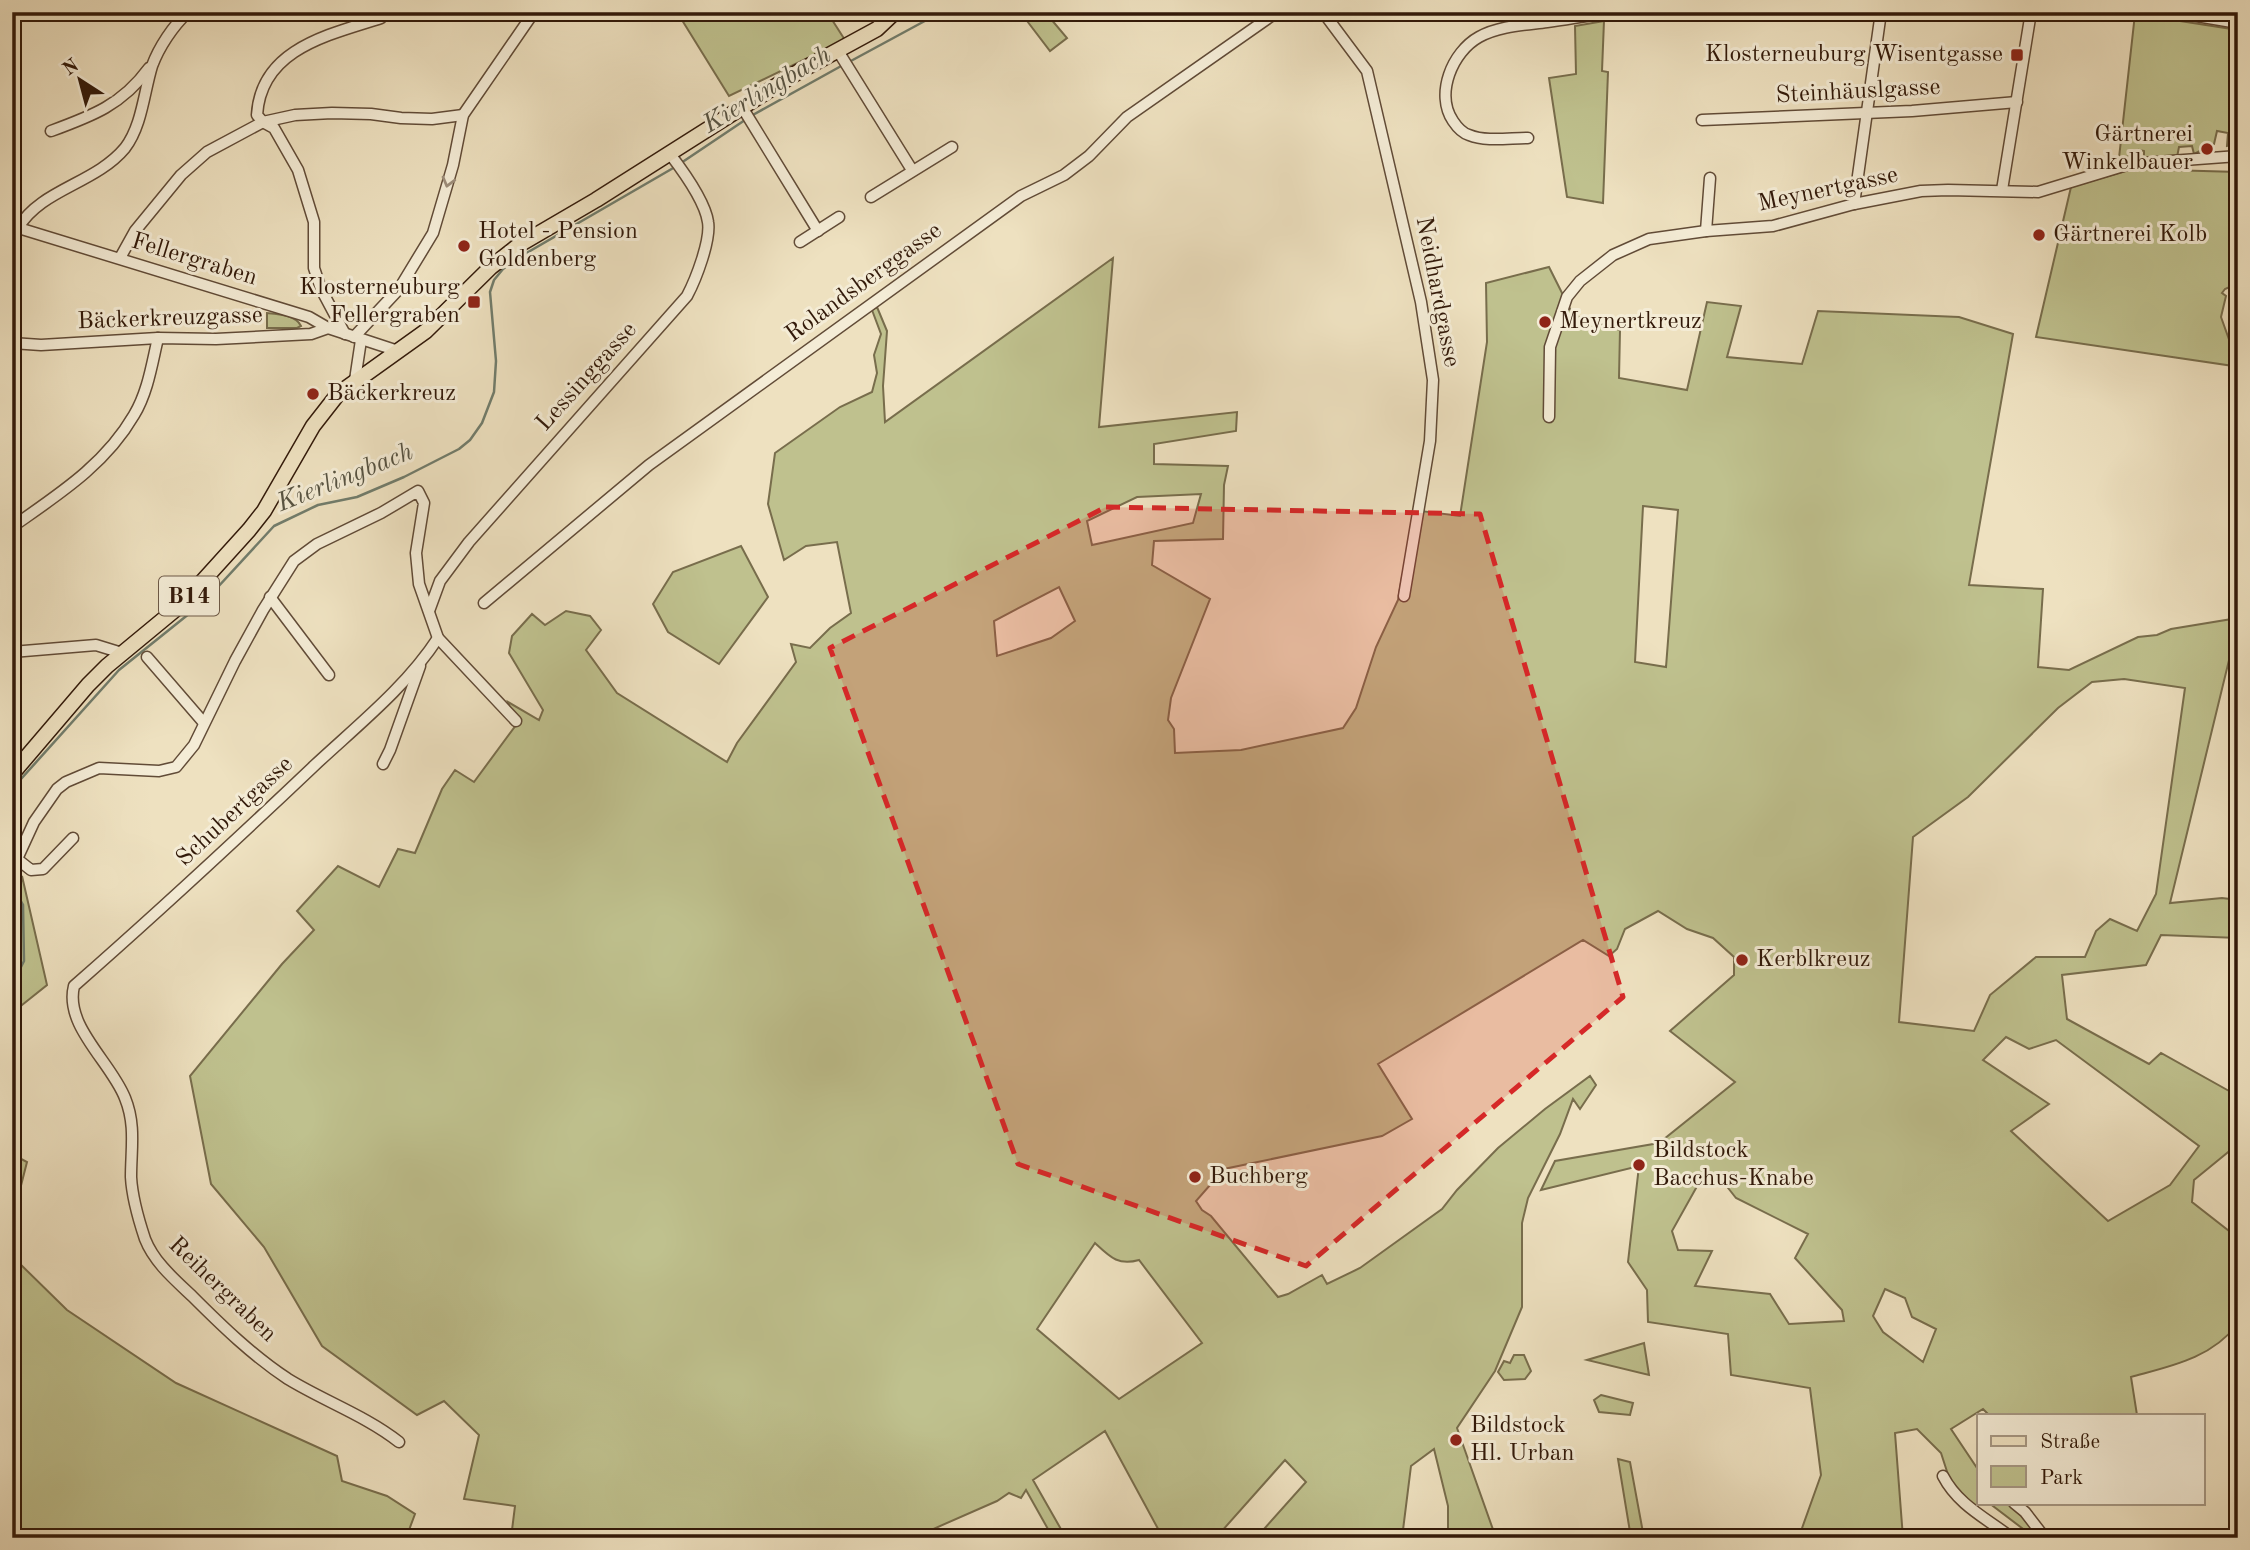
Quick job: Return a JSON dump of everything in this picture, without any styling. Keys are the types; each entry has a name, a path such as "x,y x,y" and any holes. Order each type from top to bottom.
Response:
{"main road":[{"name":"B14","path":"12,774 88,685 181,604 249,530 264,511 317,419 338,394 441,317 491,267 519,245 675,161 746,113 798,72 839,54 877,29 895,12"}],"street":[{"path":"51,131 93,116 123,98 139,82 176,24 188,12"},
{"path":"354,337 399,289 433,233 453,165 463,115 534,12"},
{"name":"Rolandsberggasse","path":"484,603 649,465 1021,196 1064,175 1089,156 1127,117 1277,12"},
{"name":"Neidhardgasse","path":"1323,12 1367,71 1421,302 1433,380 1430,441 1404,596"},
{"path":"1528,138 1470,136 1455,124 1447,109 1446,91 1451,69 1462,50 1476,38 1495,29 1616,12"},
{"path":"1854,204 1881,12"},
{"path":"2002,190 2031,12"},
{"path":"2173,12 2204,15 2238,23"},
{"path":"355,380 354,337 321,289 314,268 314,222 298,170 274,128 257,115 258,100 266,81 281,60 312,43 381,18"},
{"path":"839,54 912,170"},
{"path":"15,227 36,206 108,166 127,145 139,116 153,63"},
{"name":"Steinhäuslgasse","path":"1702,120 1867,114 2017,102"},
{"path":"746,113 818,231"},
{"path":"120,258 135,231 181,175 207,152 263,122 295,115 320,114 371,114 432,119 463,115"},
{"path":"871,197 952,147"},
{"name":"Meynertgasse","path":"1549,417 1550,347 1567,297 1580,281 1613,255 1649,239 1773,226 1854,204 1921,191 2038,192 2130,164 2238,156"},
{"name":"Lessinggasse","path":"429,611 440,581 469,542 687,296 708,232 708,219 675,161"},
{"path":"1706,231 1710,178"},
{"path":"800,242 839,217"},
{"name":"Fellergraben","path":"15,227 309,317 328,328 398,351"},
{"name":"Bäckerkreuzgasse","path":"12,343 41,345 158,338 216,339 311,334 328,328"},
{"path":"12,527 104,458 135,414 149,377 158,338"},
{"path":"73,838 43,869 31,870 15,859 34,822 61,785 99,768 159,771 173,768 188,754 234,661 287,570 304,553 418,491 424,503 416,554 419,584 438,638 516,721"},
{"path":"270,597 330,675"},
{"name":"Schubertgasse","path":"74,986 197,877 421,664 438,638"},
{"path":"12,652 96,645 122,653"},
{"path":"147,657 204,723"},
{"name":"Schubertgasse","path":"383,764 421,664"},
{"name":"Reihergraben","path":"74,986 71,999 74,1016 125,1098 134,1130 133,1188 150,1251 215,1319 258,1356 289,1379 399,1442"},
{"path":"1943,1476 1951,1491 1973,1511 2012,1538"},
{"path":"2015,1504 2045,1538"}],"highlighted area":[{"path":"1106,507 1480,514 1623,997 1306,1266 1018,1164 830,648"}],"green space":[{"path":"677,12 827,12 845,40 729,96"},
{"path":"1045,12 1067,38 1050,51 1021,13"},
{"path":"2135,14 2238,30 2238,143 2227,146 2228,133 2217,131 2214,144 2194,154 2192,146 2179,147 2177,157 2144,158 2144,151 2139,150 2138,155 2119,158"},
{"path":"1604,21 1602,71 1608,72 1603,203 1567,197 1549,78 1576,74 1575,26"},
{"path":"2132,169 2238,172 2238,272 2234,285 2222,293 2226,296 2221,317 2236,359 2238,354 2238,373 2233,366 2036,337 2071,187"},
{"path":"1113,258 1099,427 1237,412 1236,431 1154,444 1154,464 1228,466 1224,485 1223,539 1154,541 1152,565 1210,599 1171,698 1168,720 1174,729 1175,753 1241,750 1343,728 1356,708 1376,647 1398,600 1421,511 1460,516 1487,342 1486,283 1549,267 1573,315 1620,330 1619,378 1687,390 1707,302 1741,306 1727,357 1802,364 1818,311 1959,317 2013,334 1969,585 2043,589 2038,667 2069,670 2138,637 2238,618 2238,657 2230,656 2170,903 2222,898 2238,900 2238,938 2161,935 2146,965 2062,975 2067,1019 2149,1064 2161,1053 2238,1096 2238,1144 2194,1180 2192,1202 2238,1238 2238,1324 2215,1346 2189,1360 2131,1377 2137,1414 1988,1414 1983,1409 1951,1429 1977,1468 1977,1504 1979,1504 1976,1508 1952,1487 1941,1453 1917,1429 1895,1433 1903,1538 1802,1538 1801,1531 1821,1475 1810,1388 1731,1375 1728,1334 1648,1322 1647,1290 1628,1262 1639,1166 1541,1190 1555,1161 1659,1143 1735,1082 1670,1031 1734,975 1734,957 1713,938 1687,929 1658,911 1625,929 1617,949 1609,956 1583,940 1378,1064 1412,1119 1382,1136 1224,1169 1196,1201 1278,1297 1322,1275 1327,1284 1360,1268 1442,1209 1498,1148 1590,1076 1596,1085 1580,1109 1573,1099 1560,1134 1528,1198 1522,1223 1522,1307 1495,1371 1457,1428 1496,1538 1448,1538 1448,1506 1434,1449 1411,1466 1402,1538 1256,1538 1306,1482 1285,1460 1221,1532 1226,1538 1163,1538 1105,1431 1033,1480 1066,1538 1053,1538 1026,1490 1021,1498 1009,1493 931,1530 933,1538 511,1538 515,1506 464,1499 479,1435 444,1401 417,1415 322,1346 264,1247 211,1184 190,1076 282,964 314,930 297,911 338,866 379,887 398,849 415,853 442,789 455,770 474,782 516,725 508,702 539,720 543,710 509,653 512,636 532,614 545,625 566,611 590,616 601,630 586,650 617,693 727,762 737,743 796,662 791,644 810,648 830,628 851,613 837,542 806,546 784,560 768,504 775,453 840,407 872,392 877,373 874,355 881,334 872,310 877,307 887,331 883,386 885,422","holes":["1201,494 1193,523 1092,545 1087,521 1137,497","1643,506 1678,510 1666,667 1635,662","1059,587 1075,621 1051,638 997,656 994,621","2124,679 2185,688 2156,894 2137,931 2110,919 2096,931 2085,957 2036,957 1990,995 1974,1031 1899,1022 1913,837 1968,797 2058,708 2092,682","2006,1037 2029,1049 2056,1040 2199,1146 2170,1185 2108,1221 2011,1131 2049,1104 1983,1060","1721,1179 1736,1198 1808,1234 1795,1258 1842,1310 1844,1321 1789,1324 1770,1294 1695,1286 1712,1251 1678,1250 1672,1231 1700,1181","1095,1243 1120,1261 1139,1260 1202,1343 1119,1399 1037,1329","1885,1289 1905,1298 1912,1317 1936,1329 1923,1362 1883,1332 1873,1316"]},
{"path":"267,313 291,317 301,326 267,328"},
{"path":"741,546 768,597 719,664 668,632 653,604 673,572"},
{"path":"22,876 47,985 12,1013 12,968 20,954 17,909"},
{"path":"12,1154 27,1162 12,1221"},
{"path":"12,1256 67,1310 176,1383 337,1456 342,1481 387,1496 415,1514 406,1538 12,1538"},
{"path":"1644,1343 1649,1375 1587,1360"},
{"path":"1514,1355 1524,1355 1531,1371 1525,1379 1504,1380 1498,1372 1504,1361 1510,1363"},
{"path":"1601,1395 1633,1403 1630,1415 1599,1412 1594,1400"},
{"path":"1618,1459 1630,1462 1644,1538 1631,1538"},
{"path":"1990,1504 2008,1504 2032,1525 2041,1538 2035,1538"}],"waterway":[{"name":"Kierlingbach","path":"849,62 934,16 957,12"},
{"name":"Kierlingbach","path":"751,116 843,65"},
{"name":"Kierlingbach","path":"681,163 745,120"},
{"name":"Kierlingbach","path":"12,789 119,670 205,601 274,526 318,505 357,497 404,477 459,449 470,440 482,423 494,392 496,361 490,292 494,280 503,269 523,255 675,167"},
{"name":"Kierlingbach","path":"12,886 23,905 24,961 12,985"}],"place":[{"name":"Klosterneuburg Wisentgasse","path":"2017,55"},
{"name":"Gärtnerei Winkelbauer","path":"2207,149"},
{"name":"Gärtnerei Kolb","path":"2039,235"},
{"name":"Hotel - Pension Goldenberg","path":"464,246"},
{"name":"Klosterneuburg Fellergraben","path":"474,302"},
{"name":"Meynertkreuz","path":"1545,322"},
{"name":"Bäckerkreuz","path":"313,394"},
{"name":"Kerblkreuz","path":"1742,960"},
{"name":"Bildstock Bacchus-Knabe","path":"1639,1165"},
{"name":"Buchberg","path":"1195,1177"},
{"name":"Bildstock Hl. Urban","path":"1456,1440"}]}
